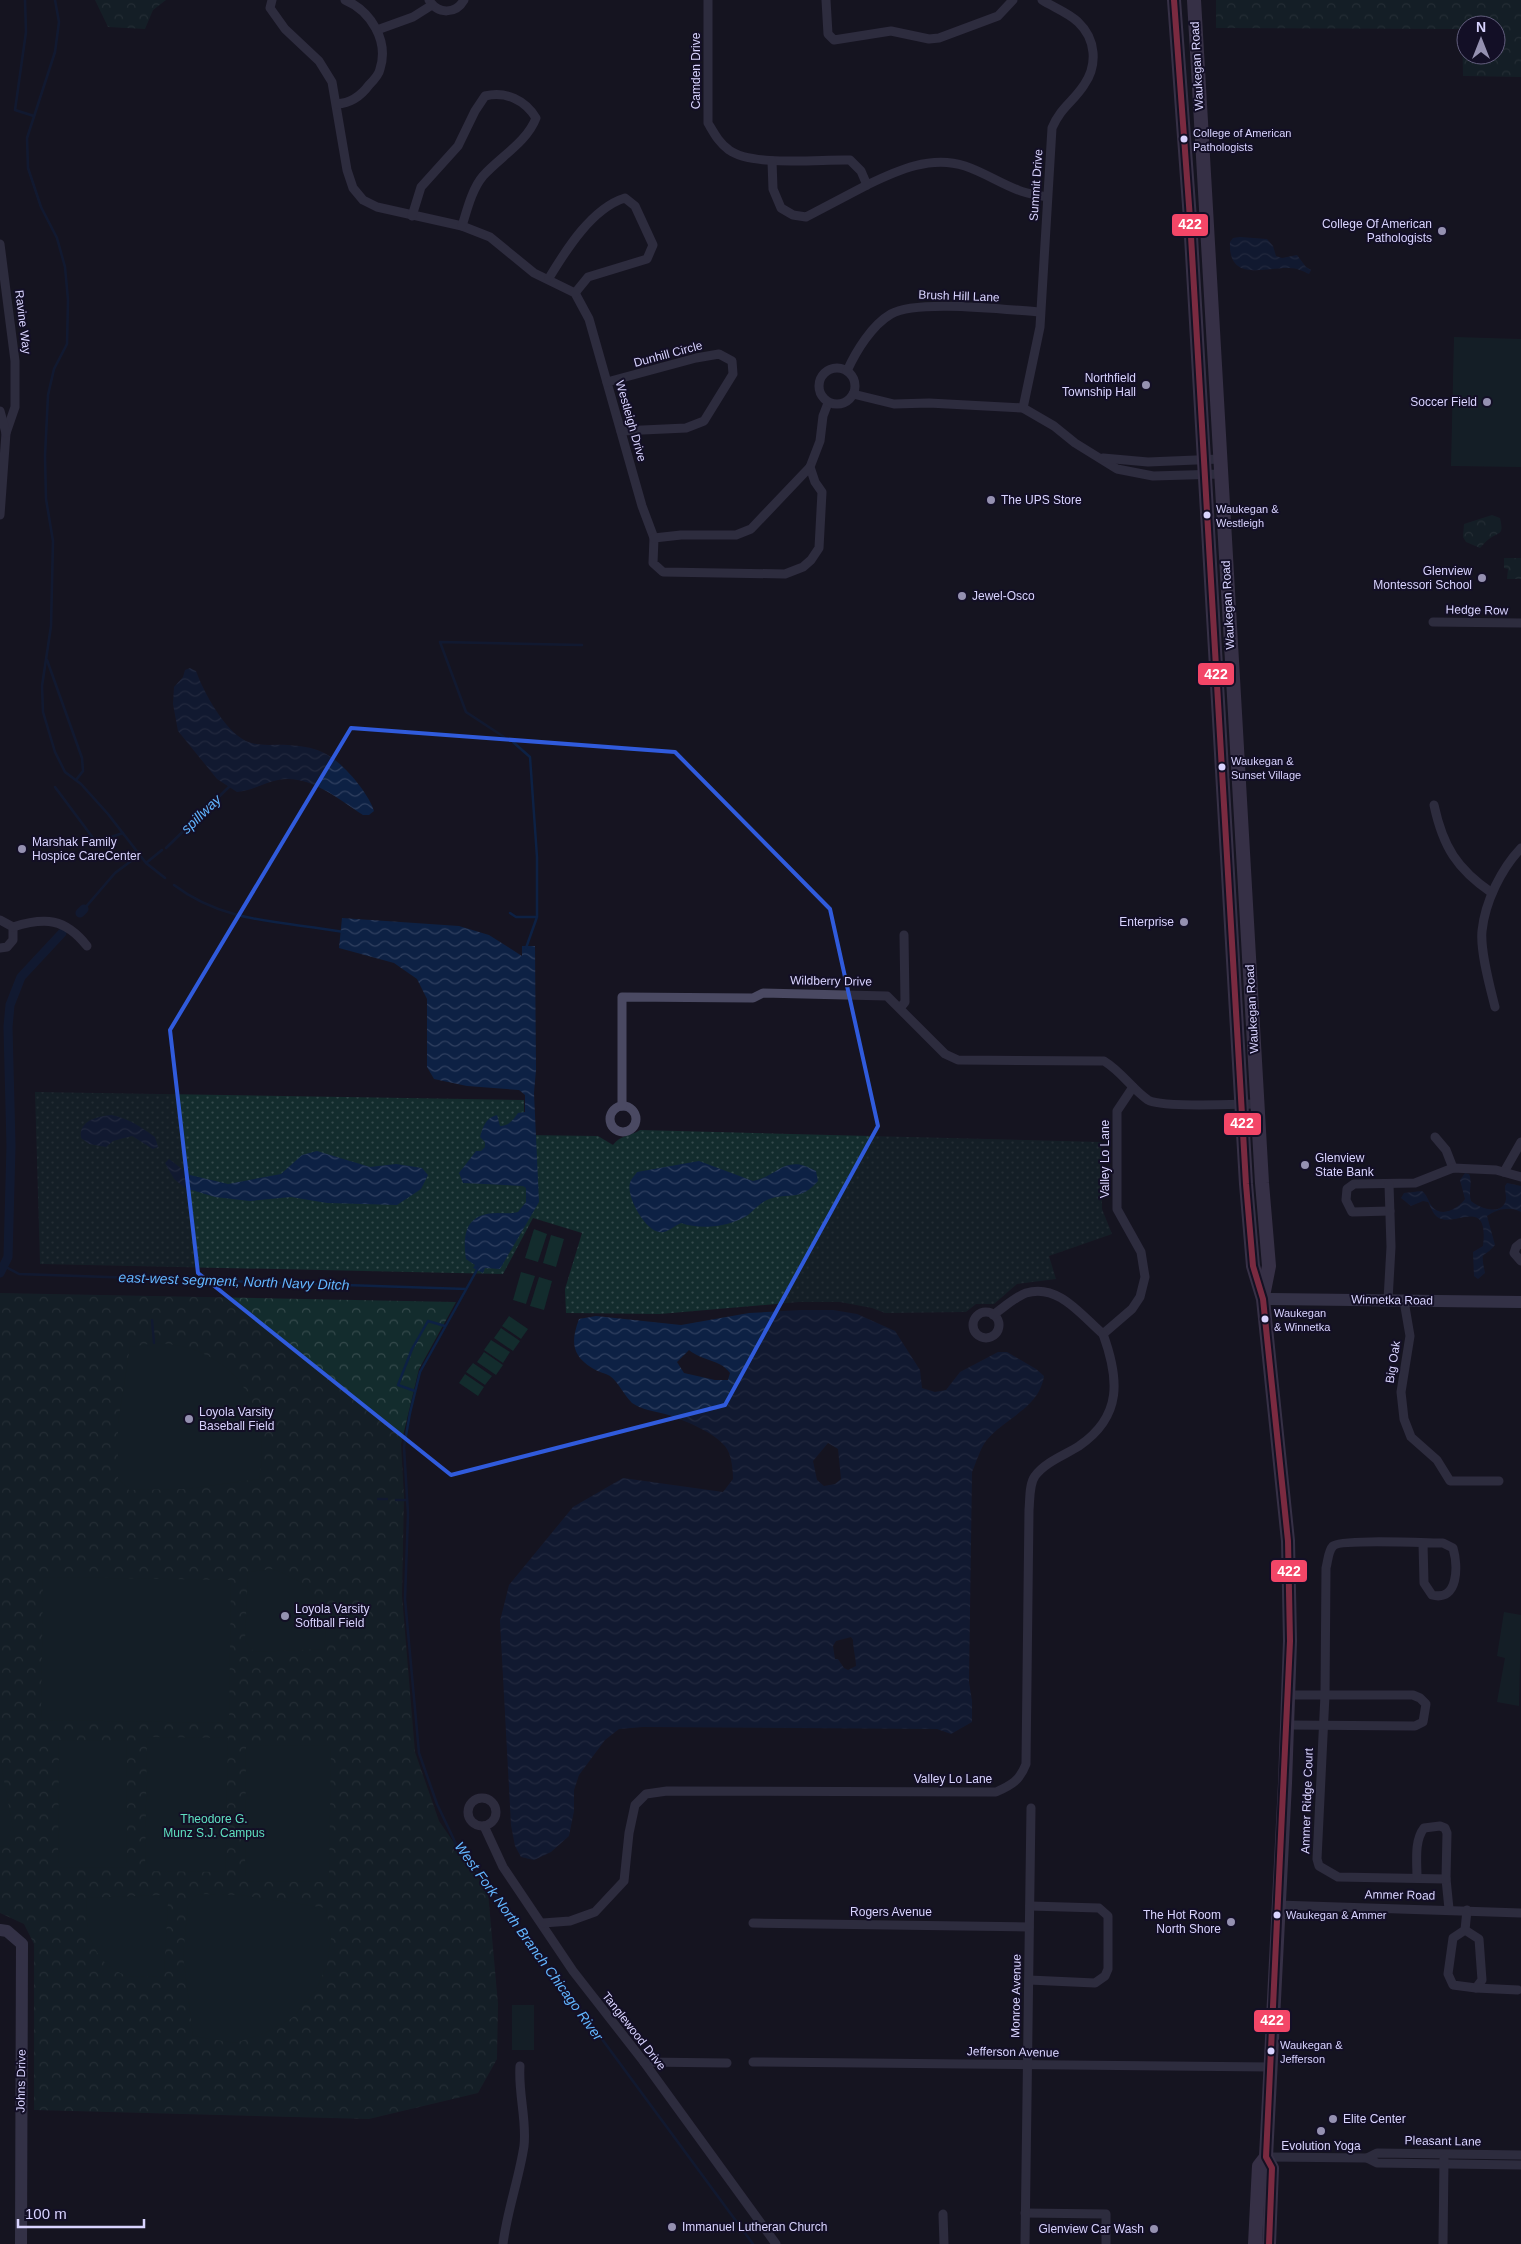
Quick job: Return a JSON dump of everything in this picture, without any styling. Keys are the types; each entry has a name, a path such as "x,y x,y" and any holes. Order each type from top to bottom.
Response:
{"main road":[{"name":"Waukegan Road","path":"1174,0 1190,228 1241,1104 1253,1266 1263,1299 1288,1541 1288,1725 1266,2157 1272,2168 1269,2244"},
{"name":"Waukegan Road","path":"1194,0 1232,667 1269,1266 1263,1299"},
{"path":"1216,668 1232,667"},
{"name":"Waukegan Road","path":"1255,2244 1259,2166 1266,2157"}],"street":[{"path":"272,0 270,8 285,29 328,72 338,104 347,170 353,188 363,200 378,207 462,226 490,236 534,273 549,278 575,293 588,278 647,259 653,246 634,206 625,198 610,203 579,234 549,278"},
{"path":"338,104 349,103 366,90 380,70 383,44 377,30 356,5 345,0"},
{"path":"377,30 413,17 431,2 443,11 449,11 460,6 464,0"},
{"name":"Camden Drive","path":"708,0 708,123 718,140 730,151 772,161 850,160 861,171 867,184"},
{"path":"826,0 828,34 834,40 891,31 929,39 939,38 998,16 1013,0"},
{"name":"Summit Drive","path":"1023,408 1036,352 1052,128 1058,113 1085,85 1093,69 1094,54 1090,37 1078,21 1042,0"},
{"path":"412,216 422,187 458,146 485,96 499,92 518,100 532,111 536,118 532,130 482,177 469,202 462,226"},
{"path":"772,161 773,189 781,208 793,215 806,217 896,170 941,161 965,166 1020,191 1047,197"},
{"name":"Ravine Way","path":"0,244 15,360 15,407 6,433 0,515"},
{"name":"Westleigh Drive","path":"575,293 589,319 642,506 654,538 653,563 663,572 785,574 799,570 811,560 819,548 822,492 815,482 810,467"},
{"name":"Brush Hill Lane","path":"847,371 873,330 892,314 900,311 918,306 1040,312"},
{"name":"Dunhill Circle","path":"607,382 696,358 719,354 732,361 733,374 704,421 686,428 621,432"},
{"path":"839,368 847,371 854,379 853,394 842,404 828,403 819,392 820,378 830,369 839,368"},
{"path":"853,394 894,404 929,403 1023,408 1054,426 1075,443 1117,469 1134,474 1154,476 1204,467 1220,459"},
{"path":"654,538 681,535 736,535 751,529 810,467 820,441 823,416 828,403"},
{"name":"Ravine Way","path":"0,411 6,433"},
{"path":"1098,457 1204,467 1221,474"},
{"name":"Hedge Row","path":"1434,622 1521,623"},
{"path":"1434,806 1438,823 1451,855 1471,878 1492,893"},
{"path":"1495,1007 1487,974 1482,932 1492,893 1514,855 1521,848"},
{"path":"0,920 13,927 30,921 58,921 79,935 87,946"},
{"path":"0,948 7,947 13,940 13,927"},
{"path":"900,1008 905,1002 904,935"},
{"name":"Wildberry Drive","path":"622,1106 622,997 753,998 762,993 881,994 891,998 945,1054 958,1060 1104,1061 1121,1072 1133,1087 1150,1101 1161,1103 1258,1104"},
{"name":"Valley Lo Lane","path":"1103,1334 1132,1309 1140,1297 1144,1276 1141,1252 1117,1209 1118,1111 1133,1087"},
{"path":"1435,1137 1446,1150 1453,1168"},
{"path":"1504,1172 1521,1142"},
{"path":"1390,1211 1352,1212 1346,1200 1346,1188 1354,1184 1415,1183 1453,1168 1504,1172 1521,1177"},
{"path":"1388,1300 1391,1247 1389,1184"},
{"path":"1521,1243 1516,1247 1514,1253 1517,1259 1521,1261"},
{"name":"Valley Lo Lane","path":"543,1924 570,1921 595,1912 624,1881 629,1833 635,1805 646,1794 667,1791 996,1792 1013,1785 1022,1776 1026,1764 1029,1510 1032,1482 1035,1476 1046,1466 1088,1439 1099,1428 1107,1415 1116,1387 1111,1354 1103,1334 1059,1295 1044,1290 1024,1294 993,1315"},
{"name":"Winnetka Road","path":"1263,1299 1521,1302"},
{"name":"Big Oak","path":"1404,1301 1410,1336 1401,1392 1406,1428 1411,1437 1437,1460 1450,1481 1500,1481"},
{"name":"Ammer Ridge Court","path":"1423,1544 1424,1584 1432,1595 1442,1596 1450,1593 1454,1585 1453,1548 1443,1544 1364,1542 1336,1544 1332,1547 1326,1568 1325,1694 1317,1859 1319,1866 1338,1878 1446,1879"},
{"path":"1288,1725 1415,1726 1423,1722 1426,1710 1426,1704 1420,1698 1412,1695 1289,1695"},
{"name":"Monroe Avenue","path":"1025,2244 1031,1808"},
{"name":"Tanglewood Drive","path":"484,1826 503,1867 573,1971 644,2062 776,2244"},
{"path":"1417,1878 1418,1840 1421,1832 1424,1828 1440,1826 1445,1828 1447,1833 1446,1879 1448,1909"},
{"name":"Ammer Road","path":"1278,1905 1521,1912"},
{"path":"1029,1980 1095,1982 1105,1976 1108,1969 1108,1916 1103,1910 1083,1906 1030,1906"},
{"path":"1465,1930 1467,1910"},
{"name":"Rogers Avenue","path":"753,1923 1029,1926"},
{"name":"Johns Drive","path":"0,1930 7,1931 22,1944 21,2244"},
{"path":"1465,1930 1480,1939 1482,1980 1476,1988"},
{"path":"1465,1930 1453,1938 1448,1974 1454,1985 1518,1990"},
{"path":"644,2062 727,2063"},
{"name":"Jefferson Avenue","path":"753,2062 1271,2067"},
{"path":"503,2244 524,2146 524,2125 519,2086 520,2066"},
{"name":"Pleasant Lane","path":"1367,2158 1377,2153 1521,2155"},
{"path":"1443,2244 1444,2154"},
{"name":"Pleasant Lane","path":"1266,2157 1367,2158 1377,2163 1521,2165"},
{"path":"1025,2213 1106,2214 1106,2244"},
{"path":"943,2214 944,2244"}],"highlighted area":[{"path":"351,728 675,752 830,909 878,1126 725,1405 451,1475 198,1273 170,1030"}],"green space":[{"path":"95,0 166,0 153,10 145,29 108,27"},
{"path":"1216,0 1521,0 1521,77 1463,76 1463,65 1506,65 1506,15 1456,15 1456,29 1216,28"},
{"name":"Soccer Field","path":"1454,337 1521,339 1521,467 1451,466"},
{"path":"1492,515 1500,518 1502,528 1500,532 1480,548 1466,542 1463,537 1464,524"},
{"path":"1504,558 1521,558 1521,579 1507,579 1508,569 1504,568"},
{"path":"35,1092 524,1100 524,1135 598,1136 613,1145 622,1137 640,1130 1101,1142 1102,1209 1112,1234 1049,1256 1056,1279 1017,1284 994,1304 976,1304 966,1312 885,1313 872,1308 840,1302 799,1302 660,1314 566,1313 565,1289 582,1233 533,1218 503,1274 40,1264"},
{"path":"534,1229 547,1234 538,1262 525,1258"},
{"path":"551,1235 564,1239 556,1267 543,1263"},
{"path":"521,1272 535,1276 526,1304 513,1300"},
{"path":"539,1277 552,1281 544,1310 530,1306"},
{"name":"Theodore G. Munz S.J. Campus","path":"0,1293 456,1302 419,1369 401,1444 404,1497 402,1596 415,1752 439,1821 488,1892 498,2004 497,2059 478,2093 369,2119 34,2110 34,1944 24,1924 0,1913"},
{"path":"509,1316 528,1329 521,1339 502,1326"},
{"path":"501,1328 520,1341 513,1351 494,1338"},
{"path":"491,1340 510,1352 503,1363 484,1350"},
{"name":"Loyola Varsity Baseball Field","path":"155,1343 182,1346 206,1355 226,1368 242,1384 253,1404 260,1427 262,1452 259,1479 185,1489 129,1490 118,1478 118,1423 130,1347"},
{"path":"484,1352 503,1365 496,1375 477,1362"},
{"path":"473,1363 492,1376 485,1385 466,1372"},
{"path":"465,1374 484,1387 478,1396 459,1383"},
{"name":"Loyola Varsity Softball Field","path":"272,1569 298,1581 316,1598 325,1620 324,1649 254,1652 245,1641 248,1572"},
{"path":"43,1577 231,1580 229,1723 41,1720"},
{"path":"1504,1612 1521,1615 1519,1706 1497,1702 1505,1658 1497,1656"},
{"path":"147,1737 228,1738 225,1872 145,1871"},
{"path":"59,1740 127,1741 126,1868 58,1867"},
{"path":"246,1745 331,1746 329,1882 245,1881"},
{"path":"0,1759 16,1844 0,1847"},
{"path":"197,1894 241,1895 326,1908 331,1938 327,1965 316,1990 292,2018 265,2033 235,2043 193,2036 183,1955 188,1906"},
{"path":"161,1895 168,1902 164,1976 133,1977 117,1971 99,1956 93,1945 87,1922 87,1898"},
{"path":"512,2005 534,2005 534,2050 512,2050"}],"water":[{"path":"1233,238 1267,239 1273,246 1276,256 1282,258 1297,255 1306,267 1311,270 1309,274 1292,268 1250,270 1242,268 1235,263 1231,255 1230,242"},
{"path":"190,668 196,671 204,690 216,710 230,729 238,736 256,744 305,747 318,750 329,756 353,777 366,795 374,811 369,815 363,815 323,789 301,781 290,779 278,780 237,792 217,779 178,731 173,704 174,687 183,677 185,670"},
{"path":"342,918 459,926 489,935 522,956 522,946 535,946 536,1070 534,1093 539,1202 500,1269 485,1268 483,1273 473,1268 475,1265 466,1259 466,1233 473,1220 479,1216 518,1212 526,1202 526,1188 523,1186 463,1183 459,1173 476,1151 481,1151 485,1147 485,1142 480,1137 487,1121 497,1115 500,1126 508,1124 518,1113 525,1112 525,1095 519,1090 467,1086 434,1079 427,1067 427,999 417,979 394,963 339,948"},
{"path":"112,1115 130,1121 150,1133 155,1137 158,1147 153,1149 132,1136 113,1141 106,1147 89,1144 81,1138 83,1127 90,1120"},
{"path":"317,1151 370,1167 396,1164 422,1168 428,1175 421,1189 397,1205 327,1203 291,1197 250,1201 215,1197 185,1188 174,1179 165,1163 169,1159 190,1175 228,1184 281,1174 302,1155"},
{"path":"699,1161 753,1181 769,1175 782,1167 796,1164 816,1171 818,1181 806,1192 766,1200 748,1215 724,1225 706,1227 681,1223 664,1232 654,1230 643,1219 634,1204 630,1189 632,1179 637,1172"},
{"path":"1465,1173 1469,1174 1470,1177 1471,1201 1485,1208 1496,1209 1504,1205 1506,1199 1505,1186 1507,1183 1521,1186 1521,1212 1504,1209 1487,1216 1495,1245 1483,1257 1485,1273 1478,1279 1474,1276 1473,1252 1483,1246 1484,1231 1481,1222 1476,1218 1470,1217 1446,1220 1439,1218 1428,1202 1423,1201 1411,1206 1401,1198 1404,1193 1422,1191 1435,1209 1444,1212 1449,1211 1465,1199 1460,1180"},
{"path":"833,1310 857,1314 895,1331 920,1370 922,1388 935,1392 946,1390 960,1372 998,1352 1007,1352 1036,1369 1044,1376 1036,1397 986,1441 972,1472 969,1682 972,1701 972,1722 951,1734 937,1729 643,1727 619,1729 605,1740 579,1775 574,1790 574,1811 569,1836 551,1852 534,1860 521,1857 515,1846 511,1825 500,1621 509,1585 573,1507 623,1478 723,1492 733,1479 729,1453 719,1440 711,1434 681,1420 644,1409 632,1403 610,1376 592,1368 580,1358 574,1341 579,1319 596,1316 681,1325 749,1313","holes":["689,1350 726,1368 730,1373 728,1380 715,1380 684,1373 677,1362","828,1443 838,1449 841,1479 835,1484 824,1486 817,1480 813,1461","851,1637 856,1666 848,1670 844,1668 838,1659 835,1659 833,1646 836,1641"]}],"waterway":[{"path":"25,0 26,32 15,110 34,116"},
{"name":"West Fork North Branch Chicago River","path":"55,0 59,22 55,52 27,138 28,168 41,207 57,238 65,267 68,300 67,344 54,369 48,395 45,456 46,499 53,541 51,626 42,686 43,712 55,752 65,772 81,784 108,814 146,863 165,878"},
{"path":"504,737 466,712 440,642 582,645"},
{"path":"47,660 82,758 83,771 76,780"},
{"path":"513,742 530,757 537,857 537,917 526,948"},
{"name":"spillway","path":"166,848 231,785"},
{"path":"55,787 96,842 123,833"},
{"path":"146,863 162,850"},
{"path":"84,909 115,873 139,855"},
{"name":"West Fork North Branch Chicago River","path":"174,885 193,898 234,914 277,923 344,932"},
{"path":"80,913 84,909"},
{"name":"spillway","path":"510,913 516,917 537,917"},
{"path":"0,1273 8,1257 11,1146 8,1027 10,1005 21,977 62,933"},
{"name":"east-west segment, North Navy Ditch","path":"4,1266 19,1274 466,1289"},
{"name":"West Fork North Branch Chicago River","path":"478,1268 420,1372 404,1447 408,1514 405,1599 419,1753 437,1804 456,1844 498,1898 753,2244"},
{"path":"152,1320 154,1343"},
{"path":"415,1391 398,1385 412,1349 428,1321 445,1326"},
{"path":"378,1499 387,1499"},
{"path":"396,1500 407,1500"}],"transit line":[{"name":"422","path":"1174,0 1190,219 1246,1184 1253,1266 1263,1299 1288,1541 1290,1641 1266,2157 1272,2168 1269,2244"}],"place":[{"name":"College of American Pathologists","path":"1184,139"},
{"name":"College Of American Pathologists","path":"1442,231"},
{"name":"Northfield Township Hall","path":"1146,385"},
{"name":"Soccer Field","path":"1487,402"},
{"name":"The UPS Store","path":"991,500"},
{"name":"Waukegan & Westleigh","path":"1207,515"},
{"name":"Glenview Montessori School","path":"1482,578"},
{"name":"Jewel-Osco","path":"962,596"},
{"name":"Waukegan & Sunset Village","path":"1222,767"},
{"name":"Marshak Family Hospice CareCenter","path":"22,849"},
{"name":"Enterprise","path":"1184,922"},
{"name":"Glenview State Bank","path":"1305,1165"},
{"name":"Waukegan & Winnetka","path":"1265,1319"},
{"name":"Loyola Varsity Baseball Field","path":"189,1419"},
{"name":"Loyola Varsity Softball Field","path":"285,1616"},
{"name":"Waukegan & Ammer","path":"1277,1915"},
{"name":"The Hot Room North Shore","path":"1231,1922"},
{"name":"Waukegan & Jefferson","path":"1271,2051"},
{"name":"Elite Center","path":"1333,2119"},
{"name":"Evolution Yoga","path":"1321,2131"},
{"name":"Immanuel Lutheran Church","path":"672,2227"},
{"name":"Glenview Car Wash","path":"1154,2229"}]}
